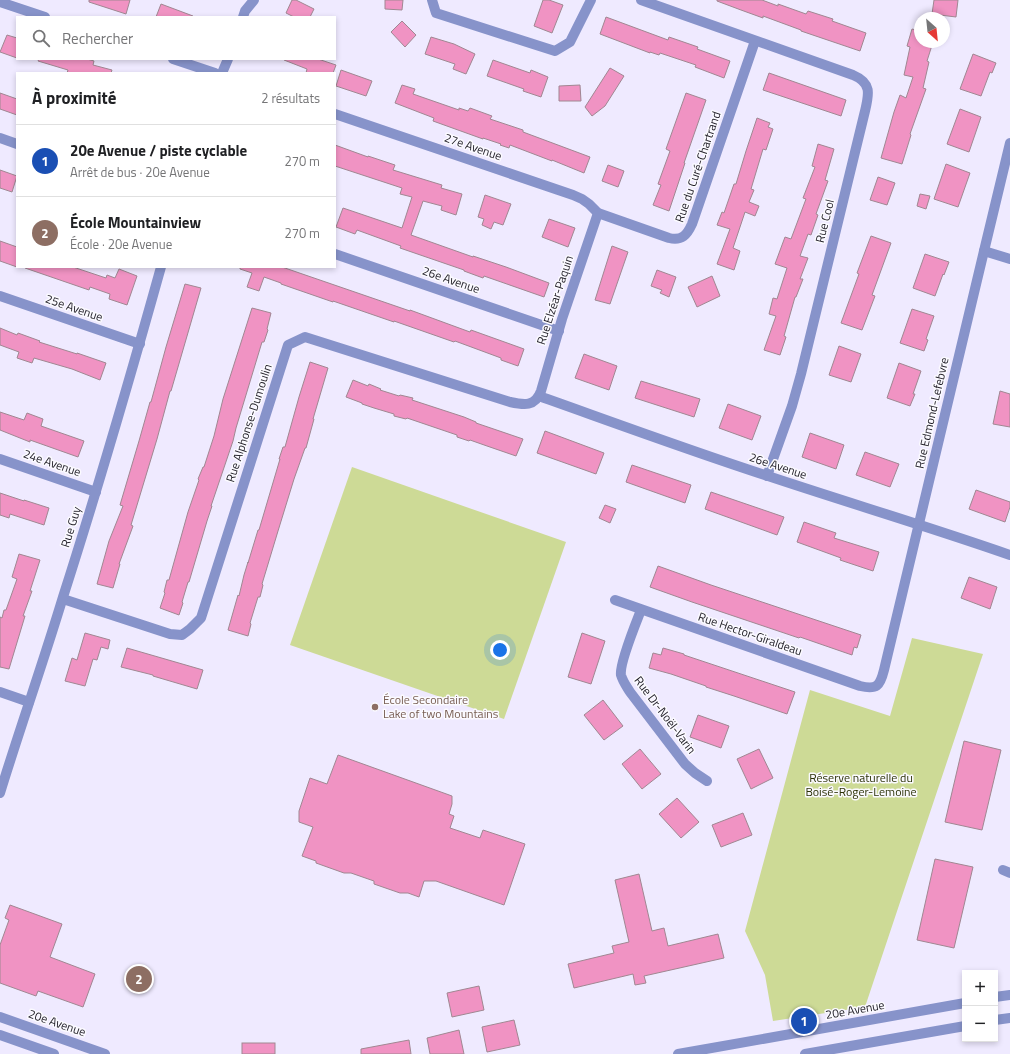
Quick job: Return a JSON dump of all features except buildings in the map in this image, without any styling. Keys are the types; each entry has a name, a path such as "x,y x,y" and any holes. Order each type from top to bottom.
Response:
{"street":[{"path":"243,16 245,11 254,0"},
{"path":"432,0 436,13 555,51 570,42 591,0"},
{"name":"Rue Cool","path":"641,0 853,75 864,82 867,87 868,92 865,111 801,374 792,406 767,476"},
{"path":"0,2 42,16"},
{"name":"Rue du Curé-Chartrand","path":"598,213 674,239 681,238 688,233 756,41"},
{"path":"176,60 212,72"},
{"path":"222,72 228,60"},
{"name":"27e Avenue","path":"336,114 573,195 585,201 598,213"},
{"path":"0,138 16,144"},
{"name":"Rue Edmond-Lefebvre","path":"877,687 882,678 1010,143"},
{"name":"Rue Elzéar-Paquin","path":"539,396 598,213"},
{"path":"984,251 1010,259"},
{"name":"26e Avenue","path":"336,254 559,331"},
{"name":"Rue Guy","path":"0,793 96,492 161,268"},
{"name":"25e Avenue","path":"0,296 140,344"},
{"name":"Rue Alphonse-Dumoulin","path":"63,599 170,634 182,635 201,618 288,345 299,340 304,338 518,404 532,402 539,396"},
{"name":"26e Avenue","path":"539,396 615,424 767,476 919,524 1010,555"},
{"name":"24e Avenue","path":"0,458 96,492"},
{"name":"Rue Hector-Giraldeau","path":"615,600 860,686 869,688 877,687"},
{"name":"Rue Dr-Noël-Varin","path":"641,610 623,661 621,674 623,680 630,692 685,764 707,781"},
{"path":"0,692 29,702"},
{"path":"998,996 1010,994"},
{"name":"20e Avenue","path":"678,1054 962,1004"},
{"name":"20e Avenue","path":"0,1017 105,1054"},
{"path":"998,1020 1010,1018"},
{"path":"805,1054 962,1027"},
{"path":"0,1035 54,1054"}],"green space":[{"path":"352,467 566,542 504,719 290,645"},
{"name":"Réserve naturelle du Boisé-Roger-Lemoine","path":"912,638 983,654 865,1007 773,1021 765,975 745,931 810,690 890,716"}],"place":[{"name":"École Secondaire Lake of two Mountains","path":"375,707"},
{"name":"École Mountainview","path":"139,979"},
{"name":"20e Avenue / piste cyclable","path":"804,1021"}]}
